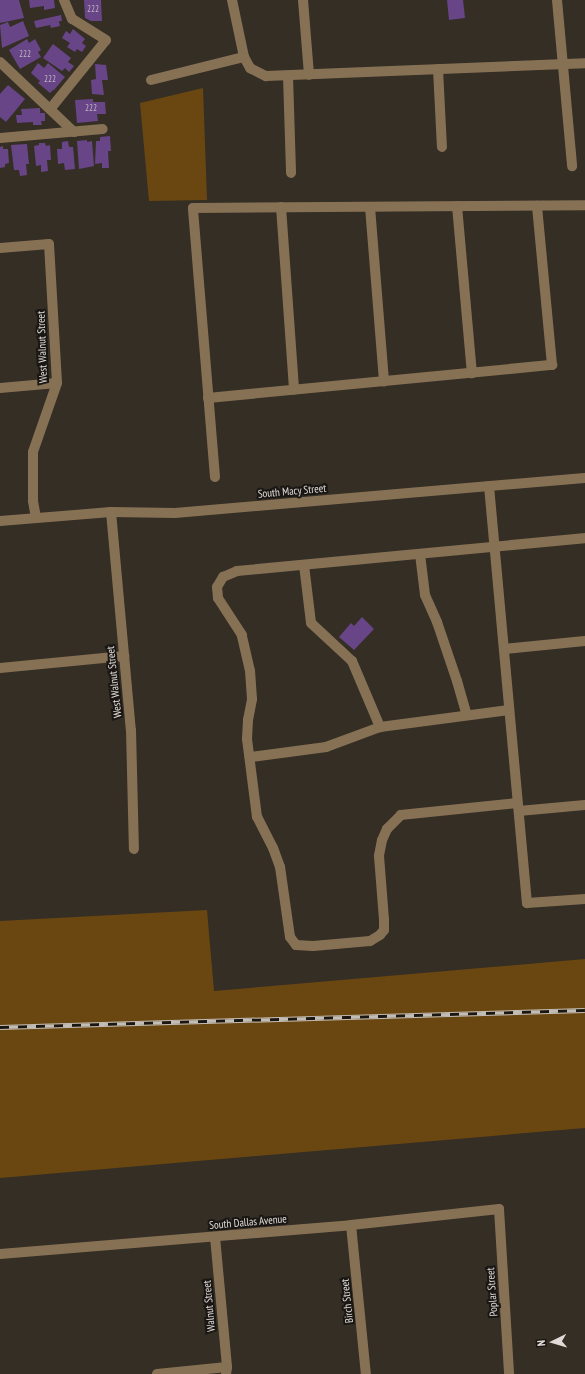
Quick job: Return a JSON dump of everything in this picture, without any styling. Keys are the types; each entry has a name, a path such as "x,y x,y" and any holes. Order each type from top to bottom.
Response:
{"street":[{"path":"51,108 106,40 72,19 64,0"},
{"path":"232,0 244,57 250,68 258,74 266,76 585,63"},
{"path":"303,0 309,74"},
{"path":"557,0 564,64 572,166"},
{"path":"151,80 244,57"},
{"path":"0,62 51,108 74,132"},
{"path":"438,69 442,147"},
{"path":"288,76 291,173"},
{"path":"0,138 103,129"},
{"path":"457,206 472,373"},
{"path":"208,398 552,365 537,206"},
{"path":"215,477 193,208 585,206"},
{"path":"281,207 294,390"},
{"path":"370,207 384,381"},
{"name":"West Walnut Street","path":"0,248 49,244 57,383 33,452 33,501 36,518"},
{"path":"0,388 57,383"},
{"name":"South Macy Street","path":"0,521 111,512 175,513 585,478"},
{"path":"489,486 527,903 585,899"},
{"name":"West Walnut Street","path":"111,512 131,730 134,849"},
{"path":"585,538 237,572 223,577 217,587 218,598 242,635 250,672 252,699 248,720 248,739 257,817 273,848 280,867 290,937 296,945 313,946 370,941 380,936 384,930 384,919 379,856 382,840 387,829 401,815 518,807 585,805"},
{"path":"420,554 426,595 458,681 467,715"},
{"path":"304,565 311,623 352,661 380,727"},
{"path":"504,649 585,641"},
{"path":"0,668 124,656"},
{"path":"251,757 326,747 380,727 509,710"},
{"name":"South Dallas Avenue","path":"0,1254 351,1225 499,1209"},
{"name":"Poplar Street","path":"499,1209 509,1374"},
{"name":"Birch Street","path":"351,1225 366,1374"},
{"name":"Walnut Street","path":"215,1236 226,1371"},
{"path":"157,1374 226,1371"}],"shaded area":[{"path":"203,88 207,200 149,201 140,103"},
{"path":"207,910 214,991 585,959 585,1128 0,1178 0,921"}],"building":[{"path":"0,0 19,0 24,18 0,23"},
{"path":"29,0 54,0 55,8 44,10 44,6 30,8"},
{"path":"84,0 101,0 102,21 91,21 85,18"},
{"path":"447,0 463,0 465,18 449,20"},
{"path":"61,15 62,21 59,21 60,26 51,28 50,25 36,28 34,21"},
{"path":"23,21 29,36 2,48 0,25 8,22 10,27"},
{"path":"73,29 85,39 82,43 86,46 82,52 77,49 75,52 67,47 70,43 62,38 66,31 70,34"},
{"path":"27,39 29,43 35,39 41,50 38,52 41,57 20,69 9,50"},
{"path":"53,44 71,58 68,62 74,66 69,72 65,68 62,71 43,58"},
{"path":"38,63 44,68 48,63 65,77 50,93 38,83 40,81 31,73"},
{"path":"95,64 106,65 108,80 102,80 104,95 92,94 91,80 96,79"},
{"path":"8,85 25,99 6,122 0,117 0,94"},
{"path":"93,99 93,102 105,102 106,114 97,114 98,121 77,123 75,100"},
{"path":"40,108 40,113 45,113 45,121 41,121 42,125 33,125 33,122 17,123 16,115 22,115 21,109"},
{"path":"110,136 111,151 108,151 109,168 102,168 102,163 95,164 96,141 100,141 100,137"},
{"path":"87,140 87,142 92,141 94,166 79,169 77,141"},
{"path":"68,141 69,147 73,147 75,169 65,170 64,163 58,164 57,149 62,149 62,142"},
{"path":"39,143 45,143 46,146 50,145 51,160 47,160 48,171 41,172 41,165 36,166 34,146 39,145"},
{"path":"27,144 29,164 26,164 27,175 20,176 19,170 14,170 11,145"},
{"path":"3,146 3,149 8,149 9,163 5,164 5,167 0,168 0,147"},
{"path":"362,617 374,629 354,650 339,637 351,623 354,626"}],"railway":[{"path":"0,1027 585,1010"}]}
